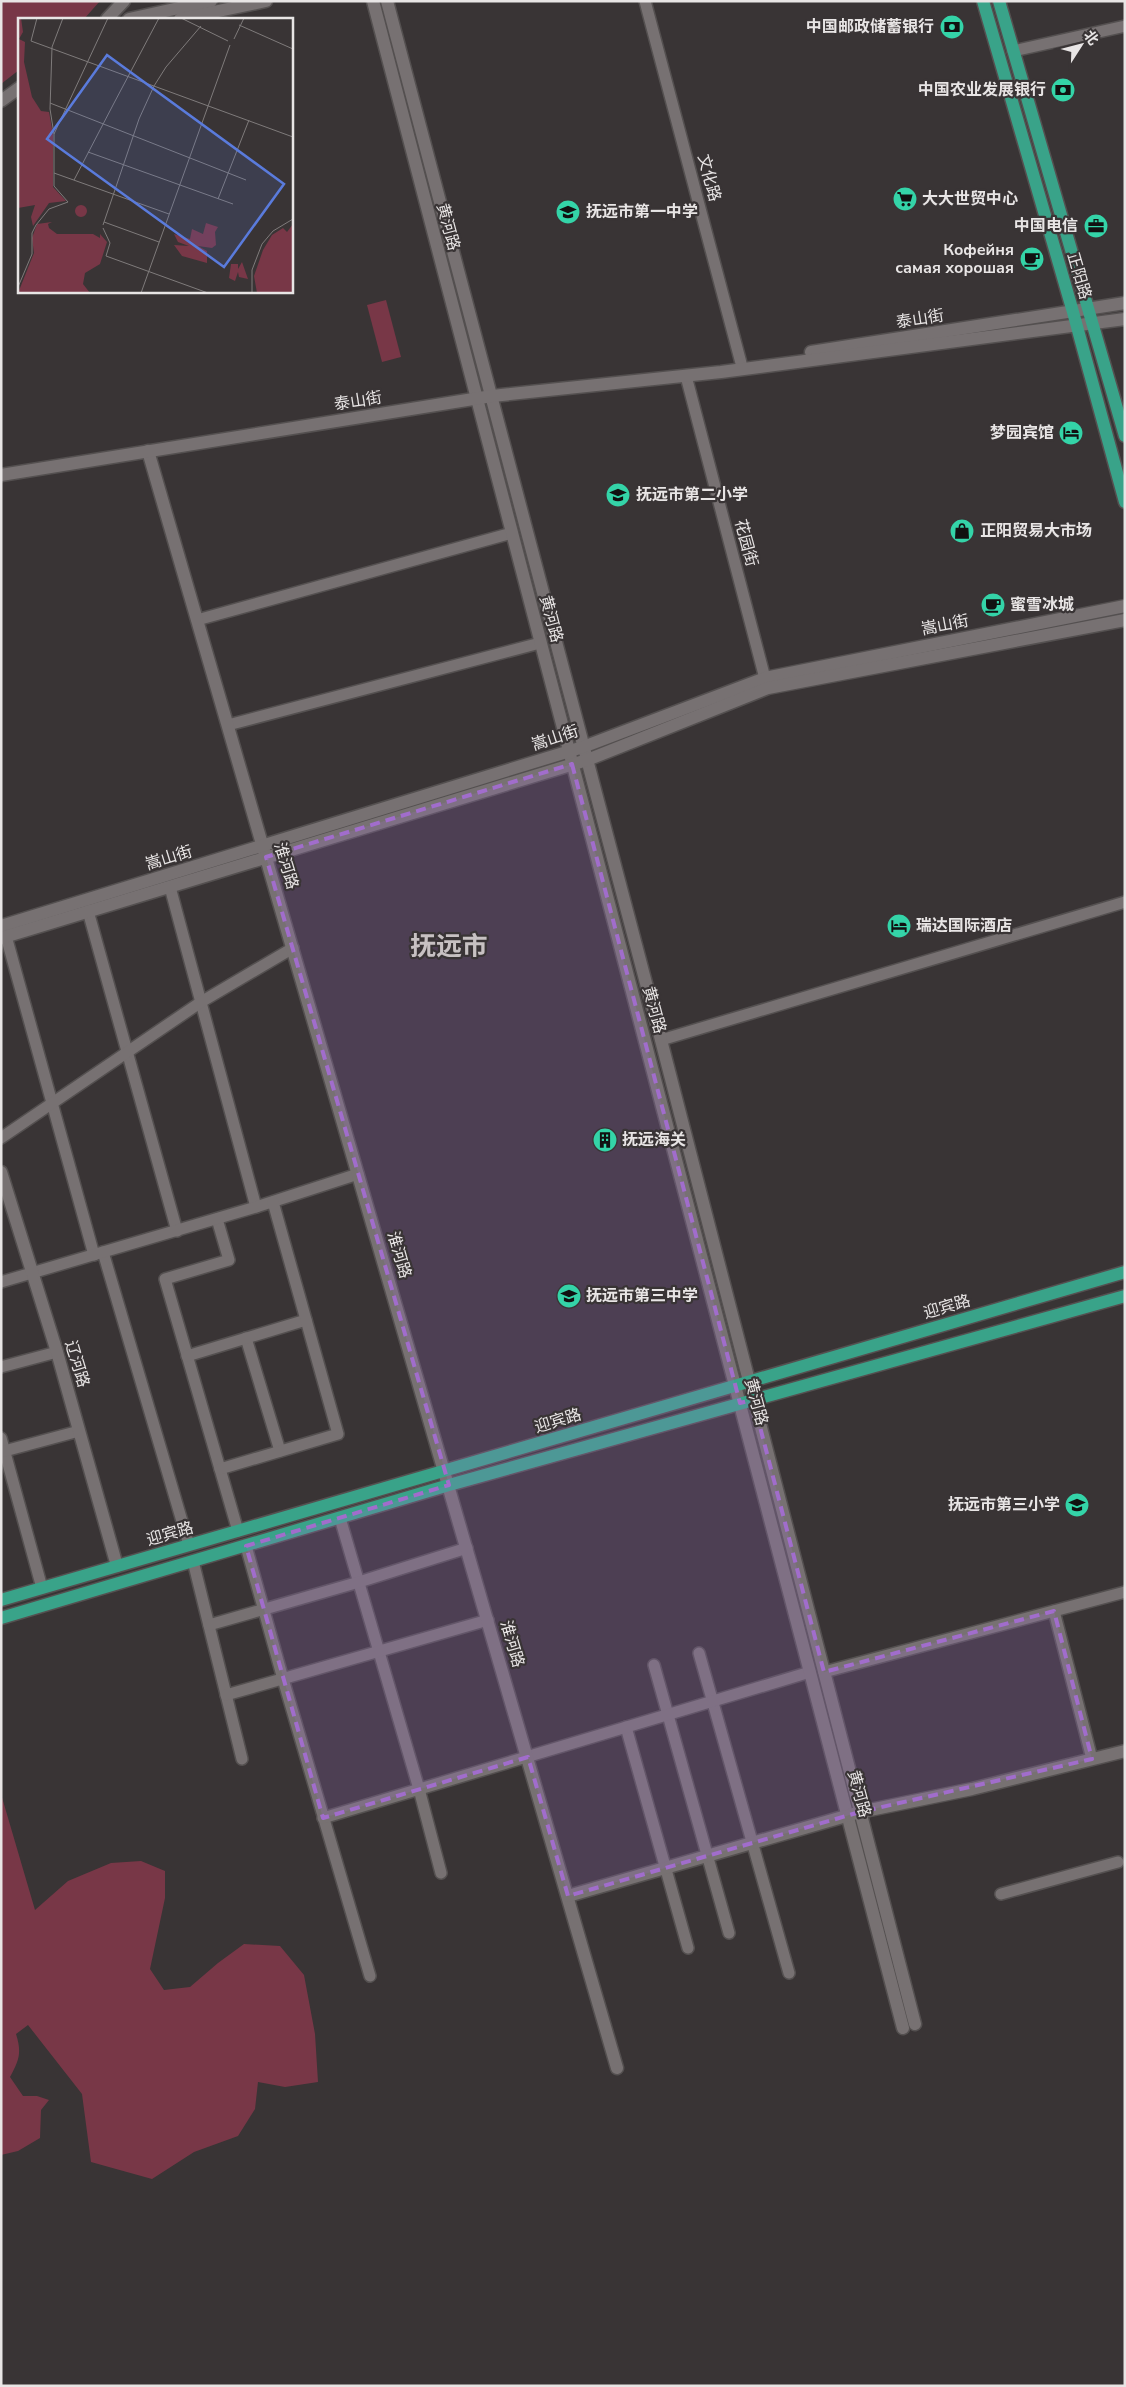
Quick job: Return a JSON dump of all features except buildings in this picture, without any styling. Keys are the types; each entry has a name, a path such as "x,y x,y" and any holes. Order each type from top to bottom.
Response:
{"main road":[{"path":"108,18 124,1"},
{"path":"134,18 212,1"},
{"path":"185,18 266,1"},
{"name":"黄河路","path":"373,1 810,1672 854,1814"},
{"name":"黄河路","path":"387,1 661,1040 824,1672 854,1814 909,2026"},
{"name":"正阳路","path":"983,1 1073,312 1125,502"},
{"name":"正阳路","path":"999,1 1125,436"},
{"path":"1,101 18,89"},
{"name":"泰山街","path":"721,372 741,363 1125,303"},
{"name":"泰山街","path":"1,475 113,459 148,451 492,396 721,372 1125,319"},
{"name":"淮河路","path":"148,451 617,2068"},
{"name":"嵩山街","path":"3,933 264,852 583,747 767,683 1125,606"},
{"name":"嵩山街","path":"3,933 170,887 264,852 587,760 767,683 1125,620"},
{"name":"辽河路","path":"1,1172 57,1352 117,1566"},
{"name":"迎宾路","path":"1,1600 445,1472 748,1381 1125,1272"},
{"name":"迎宾路","path":"1,1618 449,1485 1125,1296"},
{"path":"568,1896 854,1814 972,1789 1125,1751"}],"street":[{"name":"文化路","path":"645,1 741,363"},
{"path":"1013,51 1125,26"},
{"name":"花园街","path":"686,376 767,683"},
{"path":"197,620 512,533"},
{"path":"228,725 540,643"},
{"path":"170,887 256,1207"},
{"path":"661,1040 1125,902"},
{"path":"88,911 177,1230"},
{"path":"3,933 52,1102 189,1545"},
{"path":"1,1138 128,1050 202,1002 293,948"},
{"path":"1,1282 217,1219 358,1174"},
{"path":"220,1469 338,1434 273,1202"},
{"path":"217,1219 229,1260 165,1279 238,1531"},
{"path":"187,1356 306,1320"},
{"path":"246,1338 280,1451"},
{"path":"1,1368 57,1352"},
{"path":"3,1451 79,1430"},
{"path":"1,1438 42,1588"},
{"path":"340,1518 419,1789 441,1873"},
{"path":"246,1546 370,1976"},
{"path":"209,1625 359,1582 467,1548"},
{"path":"193,1562 242,1759"},
{"path":"824,1672 1125,1592"},
{"path":"1054,1611 1092,1759"},
{"path":"226,1695 488,1620"},
{"path":"699,1652 789,1973"},
{"path":"654,1665 729,1933"},
{"path":"323,1818 810,1672"},
{"path":"626,1727 688,1948"},
{"path":"1001,1894 1118,1862"}],"highlighted area":[{"path":"572,764 740,1403 753,1400 824,1672 1054,1611 1092,1759 860,1812 568,1896 528,1757 323,1818 246,1546 449,1485 266,857"}],"shaded area":[{"path":"1,1 100,1 85,18 18,18 18,71 1,84"},
{"path":"386,300 401,357 382,362 367,305"},
{"path":"1,1794 35,1910 68,1881 111,1863 141,1861 165,1871 165,1898 150,1969 164,1990 190,1987 244,1944 280,1946 304,1975 315,2034 318,2082 285,2087 258,2082 255,2109 238,2136 194,2152 152,2179 91,2162 82,2094 28,2025 16,2034 19,2056 10,2077 23,2096 37,2096 49,2100 41,2110 40,2138 18,2151 1,2155"}],"place":[{"name":"中国邮政储蓄银行","path":"952,27"},
{"name":"中国农业发展银行","path":"1063,90"},
{"name":"大大世贸中心","path":"905,199"},
{"name":"抚远市第一中学","path":"568,212"},
{"name":"中国电信","path":"1096,226"},
{"name":"Кофейня самая хорошая","path":"1032,259"},
{"name":"梦园宾馆","path":"1071,433"},
{"name":"抚远市第二小学","path":"618,495"},
{"name":"正阳贸易大市场","path":"962,531"},
{"name":"蜜雪冰城","path":"993,605"},
{"name":"瑞达国际酒店","path":"899,926"},
{"name":"抚远海关","path":"605,1140"},
{"name":"抚远市第三中学","path":"569,1296"},
{"name":"抚远市第三小学","path":"1077,1505"}],"district":[{"name":"抚远市","path":"449,946"}]}
